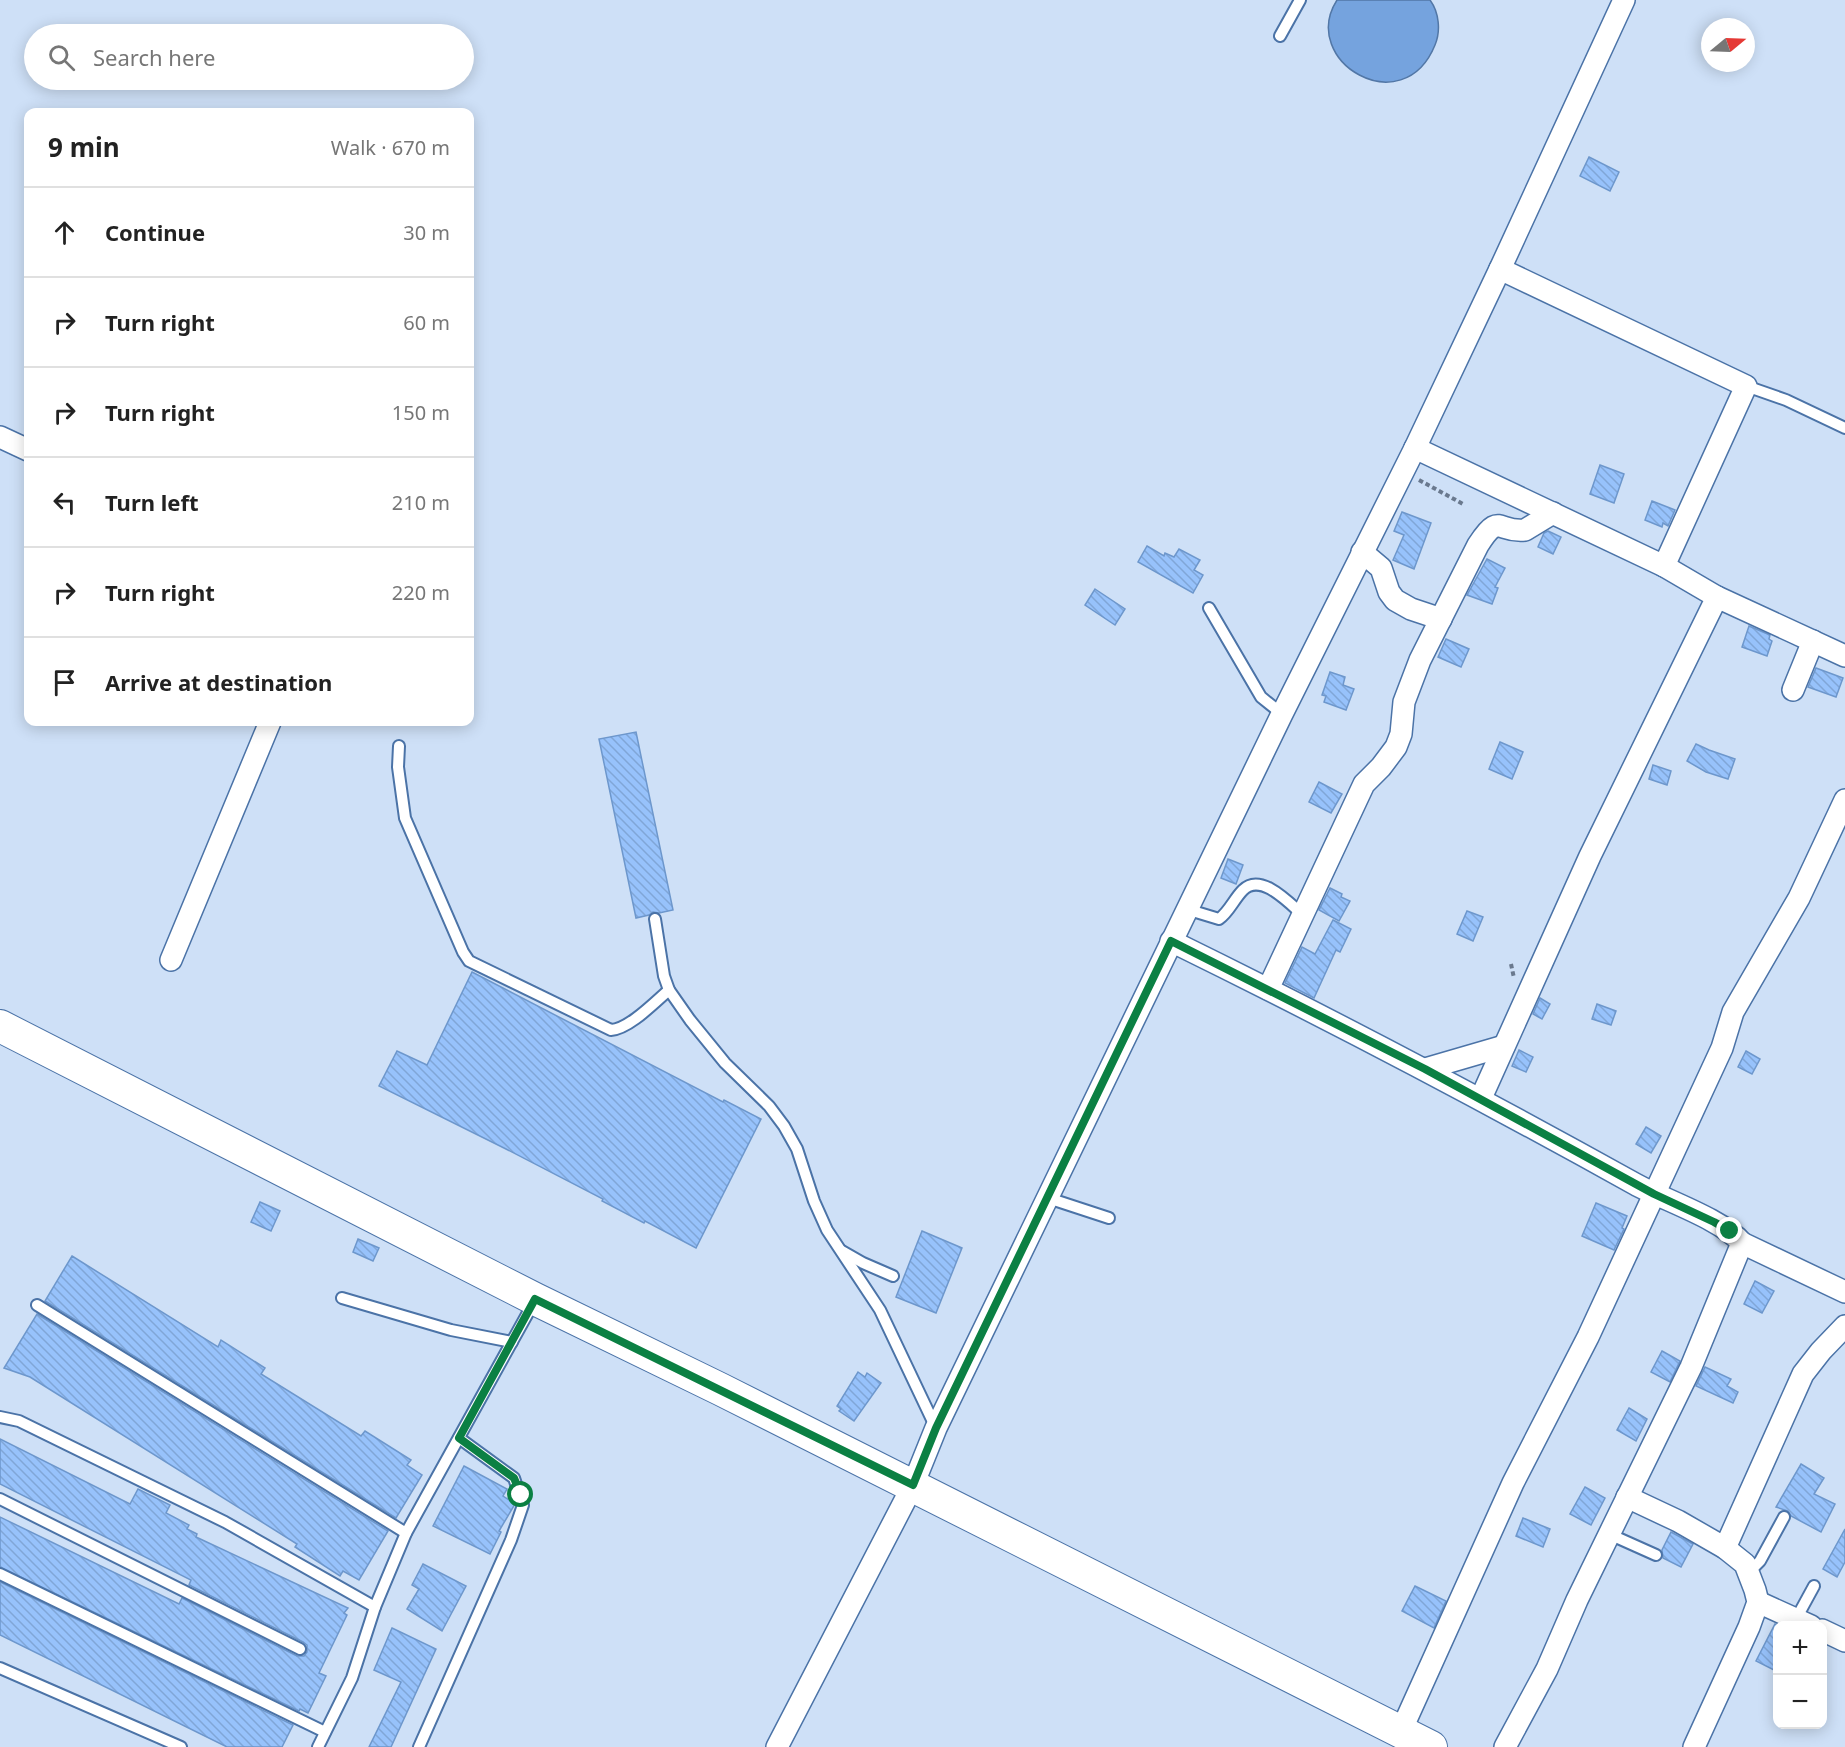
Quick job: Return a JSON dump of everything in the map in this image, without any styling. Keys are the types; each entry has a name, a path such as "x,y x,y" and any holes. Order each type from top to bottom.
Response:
{"street":[{"path":"777,1747 913,1485 936,1428 1186,909 1415,448 1623,0"},
{"path":"1500,269 1746,386 1664,566"},
{"path":"0,437 24,448"},
{"path":"1415,448 1664,566 1717,597 1845,656"},
{"path":"1268,989 1364,784 1382,767 1396,747 1401,734 1404,702 1420,660 1478,545 1490,528 1498,525 1525,530 1553,513"},
{"path":"1362,552 1381,568 1389,592 1395,600 1411,609 1441,619"},
{"path":"1481,1098 1590,856 1717,597"},
{"path":"1793,690 1813,641"},
{"path":"171,960 268,726"},
{"path":"0,1026 535,1299 913,1485 1420,1742 1513,1483 1580,1354 1722,1048 1733,1012 1799,898 1845,800"},
{"path":"1171,941 1481,1098 1654,1194 1714,1222 1737,1237 1742,1243 1845,1292"},
{"path":"1425,1069 1504,1047"},
{"path":"1505,1747 1547,1669 1577,1600 1691,1368 1742,1243"},
{"path":"1725,1548 1803,1374 1845,1326"},
{"path":"1628,1497 1678,1521 1725,1548 1745,1564 1758,1602 1749,1627 1694,1747"},
{"path":"1758,1602 1801,1621"},
{"path":"1827,1632 1845,1641"}],"lane":[{"path":"1280,36 1300,0"},
{"path":"1746,386 1786,400 1845,428"},
{"path":"1209,608 1261,697 1282,714"},
{"path":"399,746 398,767 405,818 469,961 611,1030 616,1030 640,1014 669,990"},
{"path":"1186,909 1219,919 1244,889 1251,885 1262,886 1276,892 1303,915"},
{"path":"655,920 664,976 669,990 724,1062 769,1107 784,1126 797,1149 820,1217 880,1310 936,1428"},
{"path":"1047,1198 1109,1218"},
{"path":"839,1249 893,1276"},
{"path":"342,1298 451,1330 512,1342"},
{"path":"319,1747 352,1678 375,1607 406,1533 535,1299"},
{"path":"37,1305 406,1533"},
{"path":"0,1418 19,1421 225,1522 375,1607"},
{"path":"419,1747 512,1539 523,1505 514,1478 459,1438"},
{"path":"0,1499 300,1649"},
{"path":"1748,1573 1760,1561 1784,1517"},
{"path":"1609,1534 1656,1555"},
{"path":"0,1574 325,1732"},
{"path":"1803,1621 1814,1586"},
{"path":"0,1668 181,1747"}],"path":[{"path":"1403,471 1463,504"}],"water":[{"path":"1337,0 1430,0 1438,22 1435,45 1420,68 1401,80 1380,82 1359,75 1342,62 1331,44 1329,23"}],"building":[{"path":"1589,157 1619,172 1610,191 1580,176"},
{"path":"1600,465 1624,474 1614,503 1590,494"},
{"path":"1652,501 1675,510 1668,526 1663,523 1662,527 1645,520"},
{"path":"1402,512 1431,523 1414,569 1393,560 1404,535 1394,531"},
{"path":"1548,531 1561,537 1553,554 1538,547 1544,533"},
{"path":"1147,546 1164,556 1165,553 1174,557 1179,549 1200,560 1194,570 1203,575 1193,593 1138,562"},
{"path":"1487,559 1505,568 1495,587 1498,588 1492,604 1467,595"},
{"path":"1095,589 1125,609 1115,625 1085,605"},
{"path":"1749,626 1770,635 1769,639 1772,641 1767,656 1742,647"},
{"path":"1446,639 1469,649 1461,667 1438,657"},
{"path":"1816,668 1843,678 1836,697 1808,687"},
{"path":"1330,672 1345,677 1343,685 1354,689 1346,710 1324,702 1326,696 1322,695"},
{"path":"636,732 673,910 653,912 636,918 599,739"},
{"path":"1500,742 1523,752 1512,779 1489,769"},
{"path":"1696,744 1735,759 1728,779 1706,772 1687,761"},
{"path":"1653,765 1671,771 1667,785 1649,779"},
{"path":"1319,782 1342,794 1331,813 1309,802"},
{"path":"1228,859 1243,865 1236,884 1221,878"},
{"path":"1330,888 1350,901 1339,921 1319,910"},
{"path":"1467,911 1483,917 1473,941 1457,934"},
{"path":"1333,920 1351,929 1340,952 1336,950 1314,998 1285,983 1302,947 1315,954"},
{"path":"472,972 723,1102 724,1100 761,1119 696,1248 379,1086 397,1051 427,1065"},
{"path":"1540,998 1550,1004 1542,1019 1533,1014"},
{"path":"1597,1004 1616,1011 1611,1025 1592,1019"},
{"path":"1519,1050 1533,1057 1526,1072 1512,1066"},
{"path":"1746,1051 1760,1059 1752,1074 1738,1067"},
{"path":"1646,1127 1661,1136 1651,1153 1636,1144"},
{"path":"260,1202 280,1211 271,1231 251,1222"},
{"path":"1596,1203 1627,1216 1622,1228 1624,1229 1614,1250 1582,1236"},
{"path":"922,1231 962,1248 936,1313 896,1297"},
{"path":"358,1239 379,1248 373,1261 353,1252"},
{"path":"72,1256 218,1347 221,1340 265,1368 261,1374 361,1436 365,1431 411,1460 407,1465 422,1475 396,1518 45,1301"},
{"path":"1755,1281 1774,1291 1762,1313 1744,1304"},
{"path":"37,1314 388,1531 359,1580 343,1571 340,1576 295,1547 297,1544 30,1377 4,1368"},
{"path":"1662,1351 1680,1361 1670,1382 1651,1372"},
{"path":"1705,1367 1731,1379 1727,1386 1738,1392 1733,1403 1696,1386"},
{"path":"858,1372 865,1377 867,1373 881,1383 854,1421 839,1411 841,1409 837,1406"},
{"path":"1629,1408 1647,1419 1636,1441 1617,1430"},
{"path":"0,1439 130,1504 138,1489 170,1505 166,1513 189,1525 187,1529 197,1534 196,1537 348,1608 344,1613 347,1615 319,1673 326,1676 308,1713 300,1709 299,1711 0,1567 0,1517 179,1604 182,1598 297,1656 304,1656 307,1652 307,1645 303,1642 189,1585 191,1580 0,1484"},
{"path":"1801,1464 1824,1478 1814,1494 1835,1504 1821,1532 1791,1516 1788,1511 1776,1507"},
{"path":"464,1466 507,1489 503,1496 515,1504 499,1531 501,1532 490,1554 433,1526"},
{"path":"1585,1487 1605,1498 1591,1525 1570,1514"},
{"path":"1523,1518 1550,1529 1543,1547 1516,1536"},
{"path":"1845,1529 1845,1562 1837,1577 1823,1569"},
{"path":"1671,1532 1693,1544 1681,1567 1663,1558 1662,1550"},
{"path":"423,1564 466,1586 442,1631 407,1609 419,1589 412,1585"},
{"path":"0,1582 293,1725 282,1747 227,1747 0,1635"},
{"path":"1415,1586 1446,1601 1434,1628 1402,1611"},
{"path":"392,1628 436,1649 391,1747 369,1747 401,1682 374,1670"},
{"path":"1773,1628 1773,1670 1756,1661"}],"route":[{"path":"521,1495 514,1478 459,1438 535,1299 913,1485 936,1428 1171,941 1481,1098 1654,1194 1730,1231"}]}
